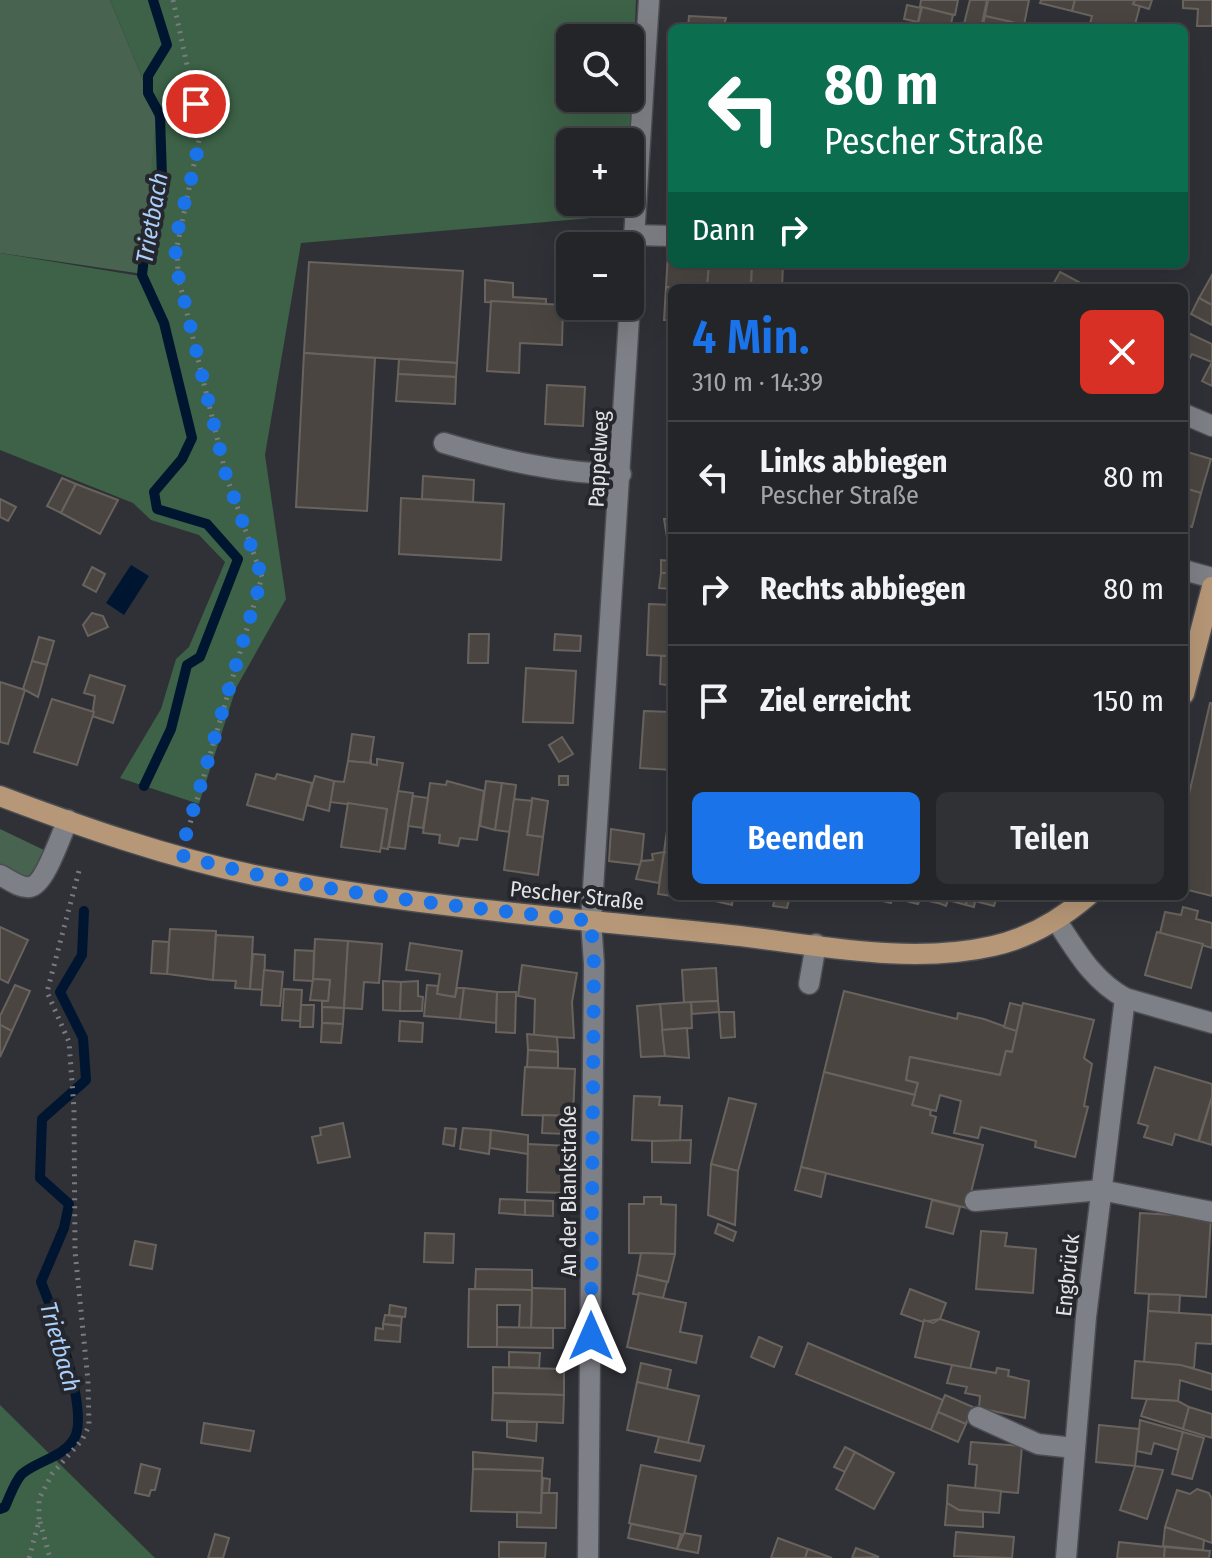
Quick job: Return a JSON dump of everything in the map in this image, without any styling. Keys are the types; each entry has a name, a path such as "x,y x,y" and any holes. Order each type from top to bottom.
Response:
{"main road":[{"path":"1188,679 1212,587"},
{"name":"Pescher Straße","path":"0,796 180,855 253,874 332,888 591,921 816,944 923,953 958,951 1010,941 1056,920 1083,900"}],"street":[{"name":"Pappelweg","path":"635,232 649,0"},
{"path":"644,235 668,236"},
{"name":"Pappelweg","path":"591,921 630,320"},
{"path":"1188,416 1212,426"},
{"path":"444,443 484,455 584,474 621,474"},
{"path":"1188,571 1212,578"},
{"path":"0,875 26,888 34,887 43,878 68,820"},
{"path":"1056,920 1100,981 1125,998 1212,1023"},
{"name":"An der Blankstraße","path":"588,1558 594,964 591,921"},
{"path":"809,984 816,944"},
{"name":"Engbrück","path":"1066,1558 1074,1448 1101,1190 1125,998"},
{"path":"975,1201 1101,1190 1212,1212"},
{"path":"978,1417 1038,1444 1074,1448"}],"path":[{"path":"173,0 201,130 177,247 176,266 226,475 262,577 180,855"},
{"path":"29,1558 39,1521 39,1499 52,1474 82,1440 89,1426 88,1381 75,1251 74,1109 69,1042 47,992 96,829"},
{"path":"39,1521 50,1558"}],"green space":[{"path":"0,0 110,0 142,77 156,122 143,274 0,253"},
{"path":"110,0 636,0 635,24 556,24 556,112 631,112 631,128 556,128 556,216 614,216 301,243 265,455 286,599 236,688 199,804 120,778 161,709 176,659 189,647 225,562 199,535 151,520 133,503 0,450 0,253 140,276 156,122 142,77"},
{"path":"0,829 44,850 43,862 33,876 22,877 0,866"},
{"path":"0,1405 155,1558 0,1558"}],"water":[{"path":"131,565 149,576 124,615 106,603"}],"building":[{"path":"921,0 958,0 955,15 920,7"},
{"path":"970,0 987,0 982,24 964,24"},
{"path":"988,0 1029,0 1024,24 985,16"},
{"path":"1041,0 1075,0 1072,11 1040,3"},
{"path":"1075,0 1135,0 1133,4 1140,6 1135,24 1090,24 1092,16 1072,11"},
{"path":"1135,0 1152,0 1149,9 1133,4"},
{"path":"1183,0 1212,0 1212,26 1197,26 1198,9 1183,8"},
{"path":"907,5 921,8 918,22 904,19"},
{"path":"922,7 953,15 951,24 918,24"},
{"path":"689,16 726,18 724,24 688,24"},
{"path":"985,16 1012,22 1012,24 983,24"},
{"path":"668,253 668,268 709,268 707,284 668,284 666,287"},
{"path":"309,262 463,271 457,363 304,353"},
{"path":"709,268 752,268 751,284 707,284"},
{"path":"752,268 783,268 782,284 751,284"},
{"path":"1060,272 1079,282 1078,284 1053,284"},
{"path":"1212,275 1212,305 1199,298"},
{"path":"485,280 513,283 513,297 546,299 546,304 485,302"},
{"path":"666,287 668,287 668,320 664,320"},
{"path":"1199,298 1212,305 1212,325 1191,314"},
{"path":"491,301 556,305 556,320 563,320 562,345 520,343 519,373 487,371"},
{"path":"1188,333 1212,344 1212,362 1192,354 1188,362"},
{"path":"304,353 375,358 367,511 296,507"},
{"path":"399,359 457,363 456,377 398,374"},
{"path":"1212,362 1212,386 1202,381"},
{"path":"398,374 456,377 455,404 396,401"},
{"path":"547,385 585,387 583,426 545,424"},
{"path":"1188,452 1211,459 1201,493 1188,489"},
{"path":"423,476 474,480 473,502 422,499"},
{"path":"62,478 76,484 61,513 47,506"},
{"path":"76,484 118,500 100,534 61,513"},
{"path":"1188,489 1201,493 1192,527 1188,526"},
{"path":"401,498 504,504 501,560 399,554"},
{"path":"0,499 16,507 8,521 0,517"},
{"path":"664,519 668,519 668,543"},
{"path":"661,560 668,561 668,573 661,573"},
{"path":"92,567 105,574 96,592 83,585"},
{"path":"661,573 668,573 668,589 659,588"},
{"path":"649,604 668,605 668,656 647,655"},
{"path":"92,613 103,616 108,627 88,636 83,625"},
{"path":"469,634 489,634 488,663 468,663"},
{"path":"555,634 581,636 580,651 554,650"},
{"path":"39,637 54,641 47,665 32,661"},
{"path":"661,656 668,656 668,685 660,684"},
{"path":"32,661 47,665 38,697 23,689"},
{"path":"526,668 576,671 573,723 523,722"},
{"path":"90,675 125,686 113,723 92,716 95,696 84,693"},
{"path":"0,682 25,690 8,744 0,742"},
{"path":"52,699 94,712 77,765 34,752"},
{"path":"1212,703 1212,896 1188,890 1188,799"},
{"path":"644,711 668,712 668,770 640,768"},
{"path":"352,734 374,737 370,763 348,761"},
{"path":"562,737 573,754 559,762 549,745"},
{"path":"371,759 371,764 377,765 377,759 403,763 388,849 381,848 387,809 330,802 334,781 344,782 348,761 370,763"},
{"path":"256,774 275,779 277,774 312,783 303,820 247,805"},
{"path":"315,776 334,781 329,811 307,805"},
{"path":"559,776 568,776 568,785 559,785"},
{"path":"447,781 484,791 477,840 460,838 458,846 439,843 440,835 423,833 430,783 446,785"},
{"path":"486,781 502,783 495,830 480,826"},
{"path":"502,783 516,785 510,832 495,830"},
{"path":"398,791 413,793 405,849 389,847"},
{"path":"413,796 428,798 423,828 408,826"},
{"path":"532,798 548,801 543,837 527,835"},
{"path":"514,799 532,801 527,835 543,837 538,875 504,870"},
{"path":"348,803 387,809 380,852 341,847"},
{"path":"668,823 668,852 664,852"},
{"path":"611,829 644,834 641,865 609,861"},
{"path":"664,852 668,852 668,895 658,894"},
{"path":"664,852 659,883 636,879 641,861 653,860 652,854"},
{"path":"711,900 733,900 732,905"},
{"path":"775,900 789,900 787,908 773,906"},
{"path":"939,900 948,900 946,906 938,903"},
{"path":"948,900 967,900 966,905"},
{"path":"967,900 996,900 994,906 975,901 974,907 966,905"},
{"path":"1183,907 1198,911 1196,919 1212,923 1212,948 1160,933 1165,912 1181,915"},
{"path":"0,927 28,940 8,983 0,979"},
{"path":"170,929 216,931 213,980 167,974"},
{"path":"1157,932 1203,944 1191,988 1145,975"},
{"path":"216,935 253,937 250,989 235,988 236,981 213,980"},
{"path":"315,939 348,941 344,1008 322,1007 322,1001 328,1001 330,980 313,979"},
{"path":"153,941 169,942 167,974 151,973"},
{"path":"348,941 382,944 379,983 364,982 362,1009 344,1008"},
{"path":"410,943 462,951 455,997 437,994 440,974 406,970"},
{"path":"295,950 314,951 313,981 294,980"},
{"path":"253,954 265,955 264,990 250,989"},
{"path":"522,965 577,973 572,1002 574,1038 534,1036 535,999 518,996"},
{"path":"716,968 718,1001 684,1003 682,970"},
{"path":"264,970 283,972 280,1006 261,1005"},
{"path":"313,979 330,980 328,1001 310,1000"},
{"path":"383,981 401,982 400,1011 383,1010"},
{"path":"418,981 418,996 423,997 422,1011 400,1011 401,982"},
{"path":"15,985 30,991 12,1031 0,1025 0,1016"},
{"path":"427,985 438,986 437,994 455,997 457,988 464,988 460,1019 424,1016"},
{"path":"464,988 497,992 496,1023 460,1019"},
{"path":"284,989 302,990 300,1021 282,1020"},
{"path":"844,991 957,1019 958,1013 984,1019 1017,1031 1012,1052 1006,1051 1000,1075 910,1057 906,1080 918,1083 915,1095 824,1072"},
{"path":"497,992 516,992 515,1033 496,1032"},
{"path":"718,1001 719,1012 692,1014 691,1002"},
{"path":"691,1002 692,1028 662,1030 660,1004"},
{"path":"1010,1003 1022,1006 1017,1031 1004,1027"},
{"path":"1023,1003 1094,1020 1084,1058 1092,1064 1084,1106 1088,1107 1075,1157 1035,1147 1036,1141 981,1127 978,1138 954,1133 961,1101 940,1095 936,1111 912,1105 918,1083 906,1080 910,1057 1000,1075 1006,1051 1012,1052"},
{"path":"660,1004 665,1056 641,1057 637,1006"},
{"path":"301,1005 314,1005 313,1027 300,1027"},
{"path":"322,1007 344,1008 343,1024 322,1023"},
{"path":"719,1012 734,1012 735,1037 721,1038"},
{"path":"400,1021 423,1023 422,1042 399,1041"},
{"path":"322,1023 343,1024 341,1043 321,1042"},
{"path":"0,1025 12,1031 0,1057"},
{"path":"687,1028 689,1058 665,1056 662,1030"},
{"path":"527,1034 557,1037 558,1052 528,1050"},
{"path":"528,1050 558,1052 558,1068 527,1067"},
{"path":"525,1067 575,1069 573,1116 522,1115"},
{"path":"1155,1067 1212,1084 1212,1097 1198,1141 1175,1134 1172,1145 1144,1137 1148,1126 1138,1123"},
{"path":"824,1072 915,1095 912,1105 931,1110 930,1115 936,1117 932,1133 983,1145 967,1208 801,1167"},
{"path":"634,1096 660,1097 659,1105 682,1106 680,1142 632,1140"},
{"path":"1212,1097 1212,1145 1199,1141"},
{"path":"729,1098 756,1104 738,1171 711,1164"},
{"path":"543,1115 567,1116 567,1134 542,1133"},
{"path":"343,1123 350,1157 318,1163 312,1137 321,1135 320,1128"},
{"path":"445,1128 456,1129 454,1146 443,1144"},
{"path":"463,1128 491,1130 489,1154 460,1149"},
{"path":"491,1130 528,1135 528,1154 490,1148"},
{"path":"691,1140 690,1163 652,1162 652,1141"},
{"path":"528,1144 569,1146 568,1193 527,1192"},
{"path":"711,1164 738,1171 735,1225 708,1215"},
{"path":"801,1167 826,1173 821,1197 795,1190"},
{"path":"644,1197 661,1197 661,1204 676,1205 675,1254 629,1253 629,1204 644,1204"},
{"path":"500,1199 525,1200 525,1215 499,1213"},
{"path":"525,1200 553,1201 553,1216 525,1215"},
{"path":"932,1200 960,1207 953,1234 926,1227"},
{"path":"1140,1213 1211,1217 1206,1297 1135,1293"},
{"path":"718,1224 736,1232 733,1241 715,1233"},
{"path":"981,1231 1007,1233 1005,1246 1036,1249 1033,1293 976,1289"},
{"path":"425,1233 454,1234 453,1263 424,1262"},
{"path":"135,1241 156,1245 152,1269 130,1265"},
{"path":"641,1253 675,1254 668,1282 637,1275"},
{"path":"476,1269 532,1270 532,1290 475,1289"},
{"path":"637,1275 667,1282 663,1298 633,1294"},
{"path":"532,1288 565,1289 565,1328 531,1328"},
{"path":"469,1289 532,1290 531,1328 519,1328 520,1305 497,1305 497,1347 468,1347"},
{"path":"910,1289 946,1303 940,1319 923,1322 901,1314"},
{"path":"639,1293 686,1303 680,1332 702,1336 696,1363 627,1347"},
{"path":"1149,1294 1180,1295 1179,1313 1148,1311"},
{"path":"390,1305 406,1308 405,1317 389,1315"},
{"path":"1148,1311 1212,1315 1212,1344 1196,1343 1194,1368 1144,1362"},
{"path":"385,1315 402,1317 401,1326 383,1324"},
{"path":"940,1319 979,1332 970,1369 915,1357 924,1320 933,1323"},
{"path":"383,1324 401,1326 400,1342 375,1340 376,1328 383,1329"},
{"path":"497,1327 553,1328 553,1348 497,1347"},
{"path":"759,1337 782,1347 774,1367 751,1357"},
{"path":"808,1343 943,1400 931,1430 796,1374"},
{"path":"509,1352 540,1353 539,1368 509,1367"},
{"path":"1135,1361 1181,1365 1212,1374 1212,1390 1180,1380 1178,1401 1132,1398"},
{"path":"641,1363 671,1370 667,1389 637,1382"},
{"path":"952,1365 996,1373 997,1368 1009,1370 1008,1376 1029,1381 1025,1418 979,1408 980,1396 965,1393 967,1387 947,1383"},
{"path":"493,1367 564,1369 564,1395 493,1393"},
{"path":"637,1382 699,1396 688,1443 627,1430"},
{"path":"493,1393 564,1395 563,1423 492,1420"},
{"path":"945,1395 973,1407 966,1424 938,1412"},
{"path":"1147,1399 1178,1401 1189,1407 1183,1429 1141,1416"},
{"path":"1189,1407 1212,1414 1212,1438 1183,1429"},
{"path":"938,1412 966,1424 958,1442 931,1430"},
{"path":"1140,1420 1183,1432 1178,1450 1154,1443 1151,1454 1137,1451"},
{"path":"507,1422 537,1422 536,1441 507,1437"},
{"path":"204,1423 254,1431 250,1451 201,1443"},
{"path":"1099,1425 1139,1429 1135,1466 1096,1462"},
{"path":"1183,1432 1204,1438 1192,1479 1172,1474"},
{"path":"659,1437 704,1446 700,1461 655,1452"},
{"path":"971,1442 1022,1446 1018,1493 975,1489 977,1465 969,1464"},
{"path":"845,1447 855,1452 845,1472 834,1467"},
{"path":"473,1452 543,1458 542,1471 473,1469"},
{"path":"855,1452 894,1473 874,1509 836,1489"},
{"path":"141,1464 160,1469 155,1490 151,1490 149,1496 135,1493"},
{"path":"641,1465 696,1476 684,1535 629,1523"},
{"path":"1135,1466 1163,1470 1147,1519 1120,1510"},
{"path":"473,1469 542,1471 541,1513 471,1511"},
{"path":"543,1478 550,1479 549,1493 542,1493"},
{"path":"948,1485 1001,1491 999,1513 959,1510 947,1503"},
{"path":"1197,1489 1209,1493 1212,1499 1212,1543 1165,1527 1177,1490 1190,1494"},
{"path":"542,1493 557,1493 556,1528 517,1527 517,1512 541,1513"},
{"path":"947,1503 959,1510 983,1512 983,1527 945,1525"},
{"path":"631,1524 681,1534 677,1549 628,1538"},
{"path":"1165,1527 1204,1540 1203,1550 1163,1546"},
{"path":"956,1532 1014,1537 1012,1558 954,1556"},
{"path":"684,1533 701,1536 698,1553 677,1549"},
{"path":"215,1534 229,1538 223,1558 208,1558"},
{"path":"778,1538 808,1549 805,1558 771,1558"},
{"path":"499,1542 546,1543 545,1558 499,1558"},
{"path":"1119,1542 1165,1547 1164,1558 1117,1558"},
{"path":"1165,1547 1210,1551 1209,1558 1164,1558"},
{"path":"856,1548 879,1557 852,1558"},
{"path":"808,1549 832,1558 805,1558"}],"waterway":[{"name":"Trietbach","path":"144,786 171,729 187,665 200,657 238,559 207,524 157,509 154,492 182,459 192,438 164,323 142,275 147,231 162,178 160,115 148,93 148,76 167,45 153,0"},
{"name":"Trietbach","path":"0,1509 5,1507 22,1474 63,1451 74,1439 78,1426 68,1362 41,1282 64,1228 69,1204 40,1178 42,1119 86,1080 83,1038 60,992 82,955 84,911"}],"route":[{"path":"196,104 200,143 177,247 176,266 226,475 262,577 260,594 224,701 180,855 253,874 332,888 591,921 594,964 591,1336"}]}
